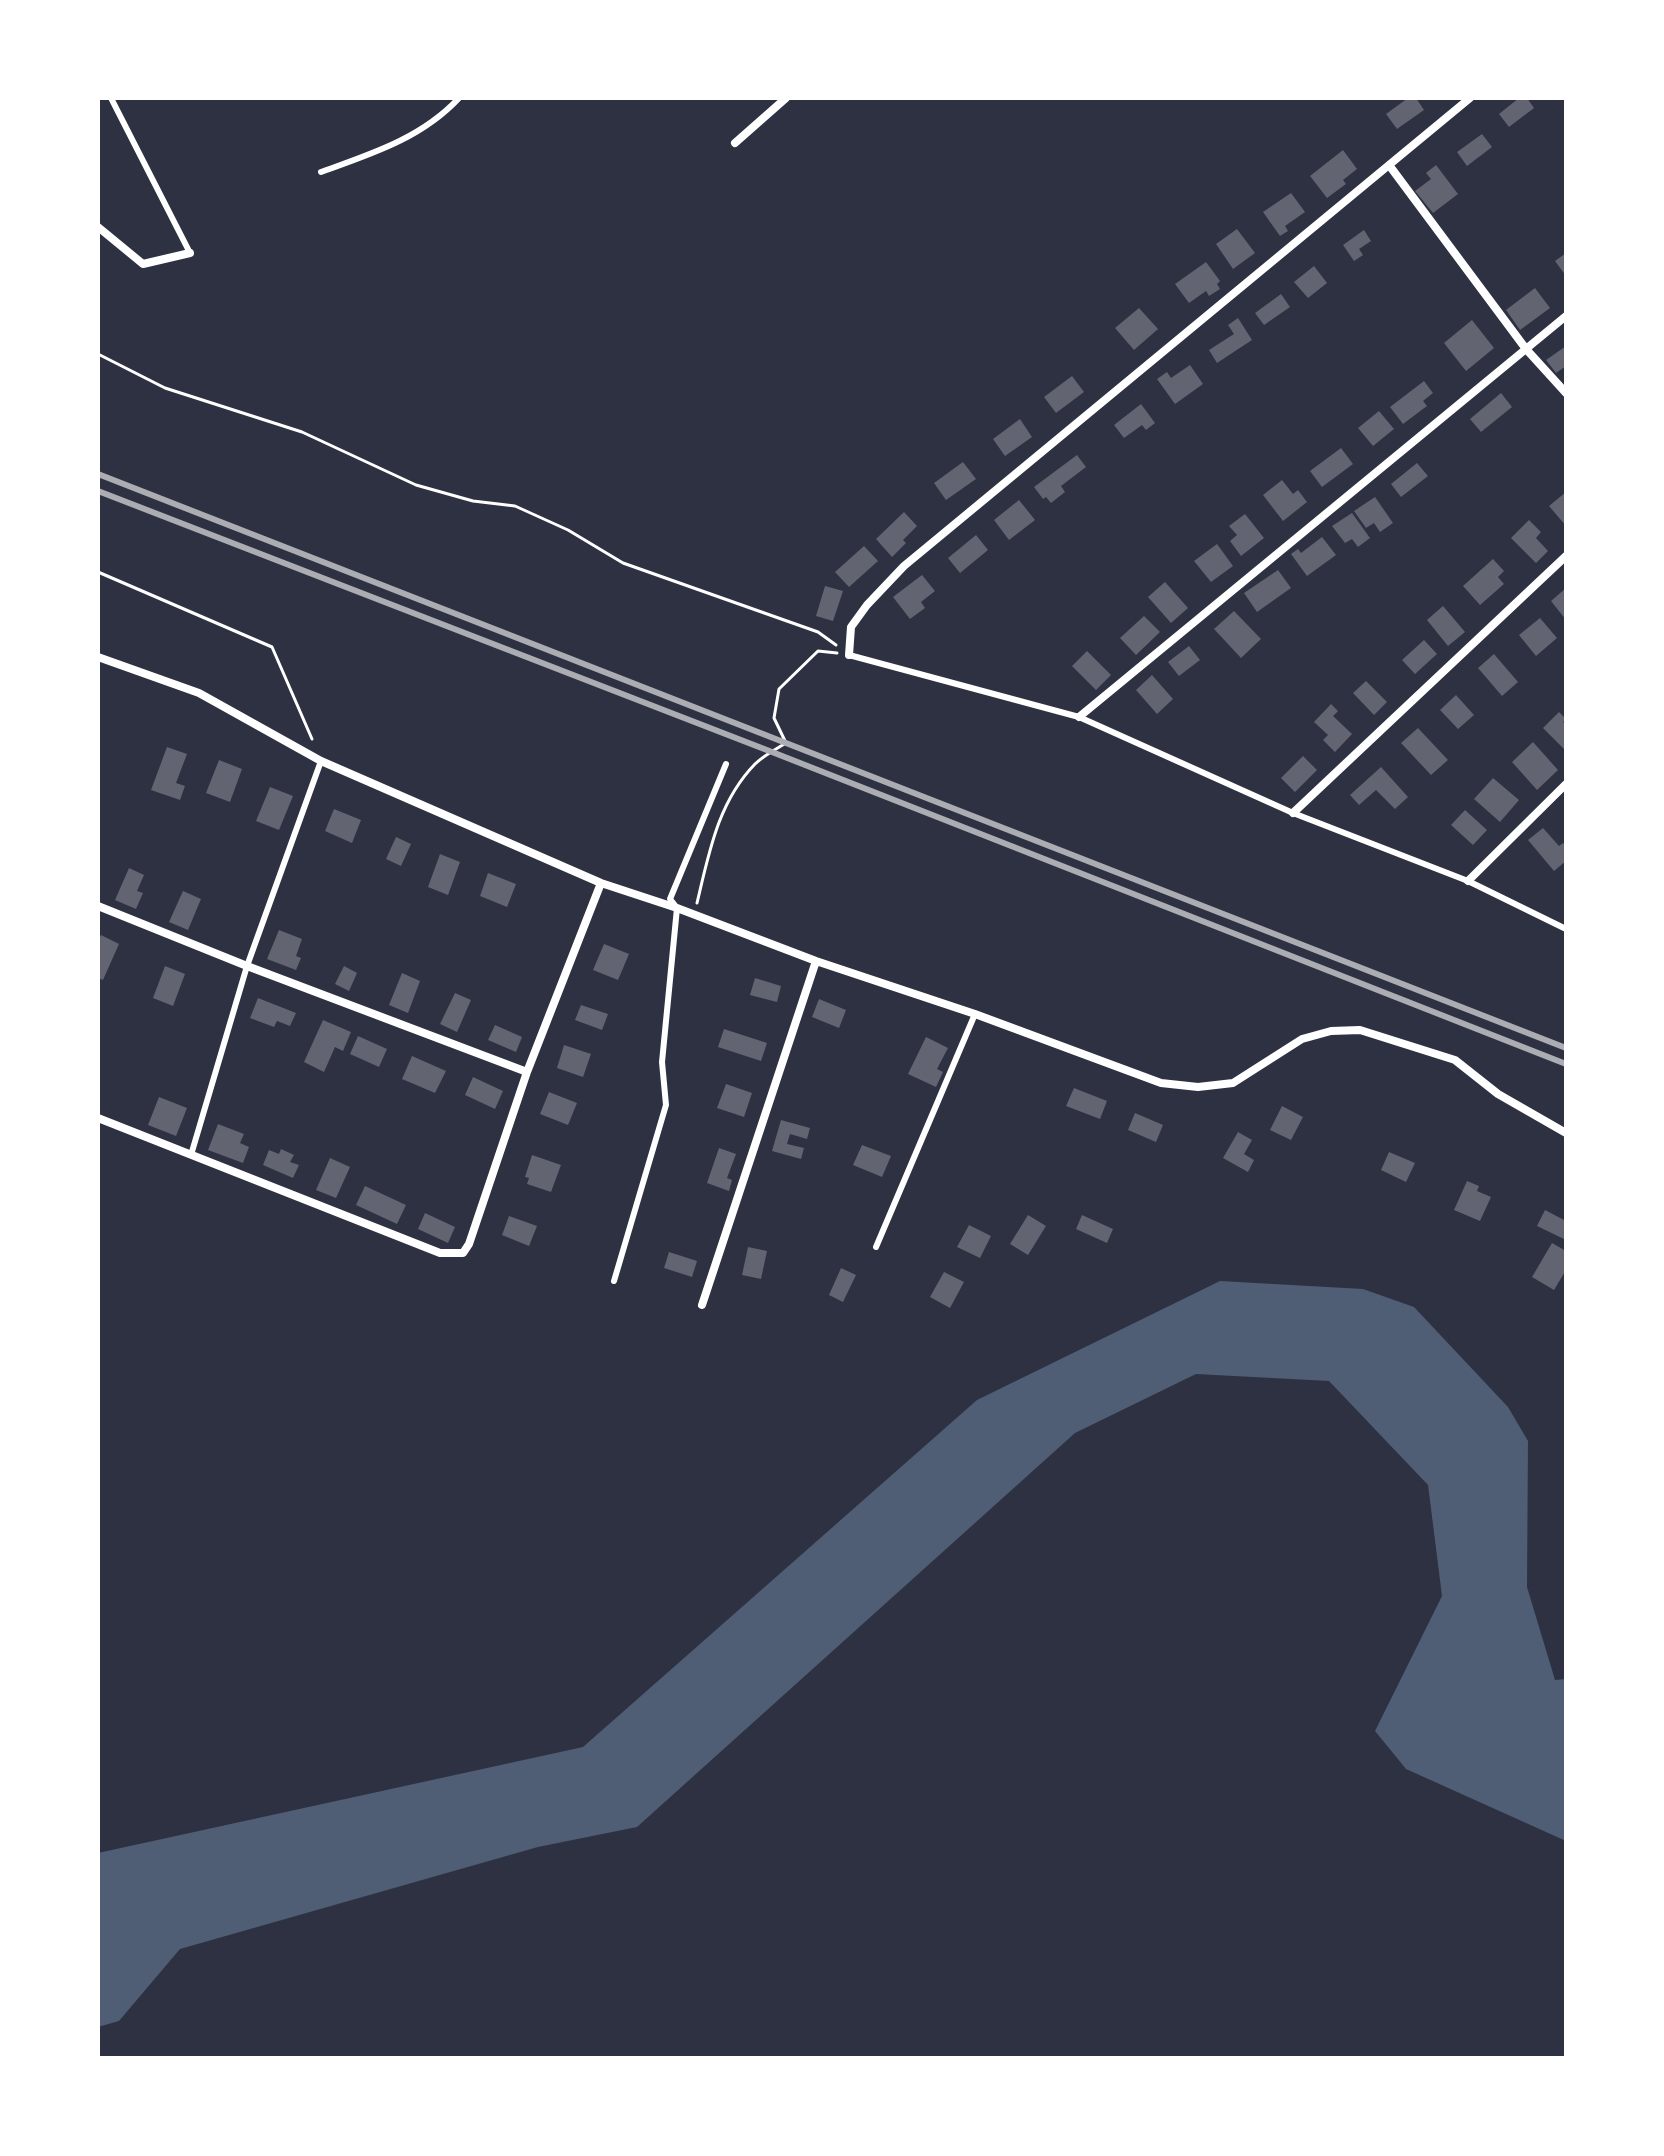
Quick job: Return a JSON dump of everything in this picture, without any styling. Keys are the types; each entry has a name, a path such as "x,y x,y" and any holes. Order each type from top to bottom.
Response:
{"street":[{"path":"735,143 786,98"},
{"path":"849,655 851,627 904,566 1470,98"},
{"path":"1389,165 1526,349 1566,393"},
{"path":"98,227 143,264 190,253"},
{"path":"1079,717 1566,316"},
{"path":"1293,813 1566,556"},
{"path":"98,657 199,693 321,761 601,883 677,908 816,961 975,1014 1161,1083 1198,1087 1233,1083 1302,1039 1331,1031 1360,1030 1455,1060 1498,1094 1566,1133"},
{"path":"1468,881 1566,784"},
{"path":"98,1118 440,1253 463,1253 469,1244 527,1072 601,883"},
{"path":"98,906 527,1072"},
{"path":"702,1305 816,961"}],"lane":[{"path":"111,98 190,253"},
{"path":"321,172 395,145 443,115 459,98"},
{"path":"849,655 1079,717 1293,813 1468,881 1566,929"},
{"path":"191,1155 247,966 321,761"},
{"path":"614,1281 666,1105 662,1062 677,908 670,899 726,764"},
{"path":"876,1247 975,1014"}],"path":[{"path":"98,354 165,388 302,432 416,485 473,501 515,506 568,530 623,563 818,632 849,655"},
{"path":"98,572 272,647 321,761"},
{"path":"694,915 715,830 735,789 757,762 786,743 774,718 779,689 818,651 849,655"}],"water":[{"path":"1220,1281 1363,1289 1414,1307 1508,1407 1528,1441 1527,1587 1555,1680 1566,1679 1566,1841 1406,1769 1375,1731 1442,1596 1428,1485 1329,1381 1196,1374 1075,1433 637,1827 538,1847 180,1949 119,2021 98,2027 98,1853 583,1747 977,1400"}],"building":[{"path":"1408,98 1416,98 1424,110 1397,129 1386,114"},
{"path":"1519,98 1527,98 1534,108 1509,127 1499,114"},
{"path":"1482,134 1492,147 1467,166 1457,152"},
{"path":"1343,150 1357,169 1343,180 1346,184 1327,198 1310,176"},
{"path":"1436,165 1458,194 1433,213 1415,191 1431,179 1426,173"},
{"path":"1291,193 1305,212 1285,226 1288,231 1280,236 1263,212"},
{"path":"1237,229 1255,253 1233,269 1216,244"},
{"path":"1364,230 1371,241 1359,249 1363,255 1354,261 1343,245"},
{"path":"1566,253 1566,276 1555,261"},
{"path":"1206,262 1220,281 1217,284 1220,289 1209,296 1206,291 1189,303 1175,284"},
{"path":"1314,266 1327,283 1308,298 1294,282"},
{"path":"1535,288 1550,308 1520,330 1506,310"},
{"path":"1281,294 1290,307 1264,325 1255,313"},
{"path":"1139,308 1158,329 1134,350 1115,328"},
{"path":"1238,318 1252,340 1217,363 1209,350 1234,334 1228,325"},
{"path":"1472,320 1494,348 1466,371 1444,343"},
{"path":"1566,346 1566,366 1556,373 1546,360"},
{"path":"1190,365 1203,384 1175,404 1157,379 1167,372 1171,378"},
{"path":"1072,376 1084,392 1056,413 1044,397"},
{"path":"1424,381 1433,393 1423,401 1427,406 1403,424 1390,407"},
{"path":"1501,393 1512,407 1481,432 1470,419"},
{"path":"1141,404 1155,423 1146,430 1142,425 1124,438 1114,425"},
{"path":"1379,411 1394,429 1373,446 1358,428"},
{"path":"1020,419 1032,437 1005,456 993,439"},
{"path":"1341,448 1353,464 1322,487 1310,471"},
{"path":"1077,455 1086,467 1061,486 1065,492 1051,503 1046,497 1043,499 1034,487"},
{"path":"963,462 976,479 946,500 934,483"},
{"path":"1417,463 1428,476 1401,497 1391,484"},
{"path":"1282,480 1293,494 1298,490 1307,502 1283,521 1263,495"},
{"path":"1566,492 1566,526 1549,506"},
{"path":"1375,497 1393,523 1380,532 1374,523 1366,528 1354,511"},
{"path":"1019,500 1035,520 1009,540 994,520"},
{"path":"904,512 917,526 892,557 876,539"},
{"path":"1352,513 1370,538 1358,547 1352,539 1345,543 1332,526"},
{"path":"1245,514 1264,538 1241,556 1230,541 1237,535 1229,526"},
{"path":"1529,520 1541,532 1536,538 1548,551 1536,563 1511,538"},
{"path":"976,535 988,550 960,573 948,558"},
{"path":"1322,537 1336,555 1307,576 1291,554 1298,549 1301,553"},
{"path":"1217,544 1233,566 1211,582 1194,561"},
{"path":"864,546 878,561 849,587 835,572"},
{"path":"1493,559 1504,571 1498,577 1504,584 1480,605 1463,586"},
{"path":"1278,570 1291,588 1257,612 1244,593"},
{"path":"922,575 935,591 921,602 925,608 910,619 893,597"},
{"path":"1165,582 1188,608 1171,623 1148,597"},
{"path":"825,586 843,591 833,621 816,616"},
{"path":"1566,588 1566,620 1551,601"},
{"path":"1443,606 1465,632 1448,646 1427,620"},
{"path":"1234,611 1261,639 1241,658 1214,629"},
{"path":"1144,616 1160,632 1136,655 1120,638"},
{"path":"1540,618 1557,638 1536,656 1519,635"},
{"path":"1424,640 1437,654 1415,674 1402,660"},
{"path":"1189,646 1200,660 1179,676 1168,662"},
{"path":"1087,651 1111,675 1096,690 1072,666"},
{"path":"1494,654 1518,682 1502,696 1478,668"},
{"path":"1152,675 1173,699 1157,714 1136,690"},
{"path":"1366,681 1387,702 1374,715 1353,693"},
{"path":"1456,695 1474,715 1458,729 1440,710"},
{"path":"1331,704 1338,711 1333,716 1352,734 1335,752 1323,740 1328,735 1314,722"},
{"path":"1559,712 1566,719 1563,722 1566,725 1566,751 1543,728"},
{"path":"1418,728 1448,760 1431,775 1401,743"},
{"path":"1533,742 1558,770 1537,790 1512,762"},
{"path":"167,747 187,754 176,783 185,786 180,800 151,790"},
{"path":"1303,756 1317,770 1295,792 1281,778"},
{"path":"219,760 242,769 230,802 206,793"},
{"path":"1381,767 1408,797 1395,809 1376,790 1359,805 1350,795"},
{"path":"1493,778 1519,800 1500,822 1474,799"},
{"path":"270,787 293,796 279,830 256,821"},
{"path":"334,809 361,820 352,843 325,831"},
{"path":"1465,810 1487,830 1473,845 1451,825"},
{"path":"1543,828 1559,846 1563,843 1566,846 1566,861 1554,871 1528,840"},
{"path":"396,837 411,844 401,866 386,859"},
{"path":"440,854 460,862 448,895 428,887"},
{"path":"129,868 144,875 137,891 143,893 136,909 115,900"},
{"path":"488,873 516,884 507,907 480,896"},
{"path":"183,891 201,899 188,930 169,922"},
{"path":"279,930 302,939 296,956 301,958 296,970 267,959"},
{"path":"101,935 119,944 103,980 98,978 98,941"},
{"path":"604,944 629,954 618,980 593,970"},
{"path":"165,966 185,974 173,1006 153,998"},
{"path":"344,966 357,973 349,991 335,984"},
{"path":"402,973 420,981 408,1013 389,1005"},
{"path":"755,978 781,986 777,1002 750,995"},
{"path":"455,993 471,1000 457,1032 440,1024"},
{"path":"258,998 296,1013 290,1026 277,1021 274,1027 250,1018"},
{"path":"819,999 846,1010 839,1028 812,1017"},
{"path":"581,1005 608,1014 602,1030 575,1020"},
{"path":"323,1020 351,1032 343,1051 335,1047 324,1072 304,1062"},
{"path":"495,1025 522,1037 516,1052 488,1040"},
{"path":"724,1029 767,1043 761,1061 718,1047"},
{"path":"358,1036 387,1049 379,1067 350,1054"},
{"path":"926,1037 948,1048 937,1069 943,1072 936,1087 908,1074"},
{"path":"564,1045 591,1054 583,1077 557,1068"},
{"path":"412,1056 446,1071 435,1093 402,1079"},
{"path":"473,1077 503,1091 495,1109 465,1095"},
{"path":"726,1084 752,1093 744,1117 717,1108"},
{"path":"1074,1088 1107,1101 1100,1119 1066,1106"},
{"path":"549,1092 577,1103 568,1125 540,1114"},
{"path":"159,1097 187,1108 176,1136 148,1125"},
{"path":"1282,1106 1303,1117 1291,1140 1270,1130"},
{"path":"1135,1113 1163,1125 1156,1142 1128,1130"},
{"path":"781,1120 810,1128 807,1139 790,1134 787,1144 804,1148 801,1159 772,1151"},
{"path":"218,1124 244,1134 240,1143 249,1147 243,1163 208,1150"},
{"path":"1238,1132 1252,1140 1244,1154 1254,1160 1248,1172 1223,1158"},
{"path":"862,1145 891,1156 882,1177 853,1165"},
{"path":"719,1148 736,1154 727,1178 732,1180 729,1191 707,1183"},
{"path":"281,1149 294,1155 290,1162 299,1165 293,1178 263,1165 269,1150 279,1154"},
{"path":"1389,1152 1415,1163 1406,1182 1381,1170"},
{"path":"532,1155 561,1165 551,1192 527,1184 529,1178 525,1177"},
{"path":"330,1158 350,1167 336,1198 316,1190"},
{"path":"1467,1181 1479,1186 1477,1191 1491,1197 1480,1221 1454,1210"},
{"path":"365,1186 406,1205 397,1224 356,1205"},
{"path":"1545,1210 1566,1221 1566,1240 1537,1226"},
{"path":"425,1213 455,1227 448,1243 418,1229"},
{"path":"1028,1215 1046,1226 1028,1255 1010,1244"},
{"path":"1082,1215 1113,1229 1107,1243 1076,1229"},
{"path":"509,1216 537,1226 529,1246 502,1235"},
{"path":"969,1225 991,1236 980,1258 957,1247"},
{"path":"1552,1243 1566,1251 1566,1270 1554,1290 1532,1277"},
{"path":"748,1247 767,1251 761,1279 742,1275"},
{"path":"669,1252 697,1261 692,1277 664,1268"},
{"path":"841,1268 856,1275 843,1302 829,1295"},
{"path":"944,1272 964,1282 950,1308 930,1297"}],"railway":[{"path":"98,474 1566,1048"},
{"path":"98,491 1566,1064"}]}
